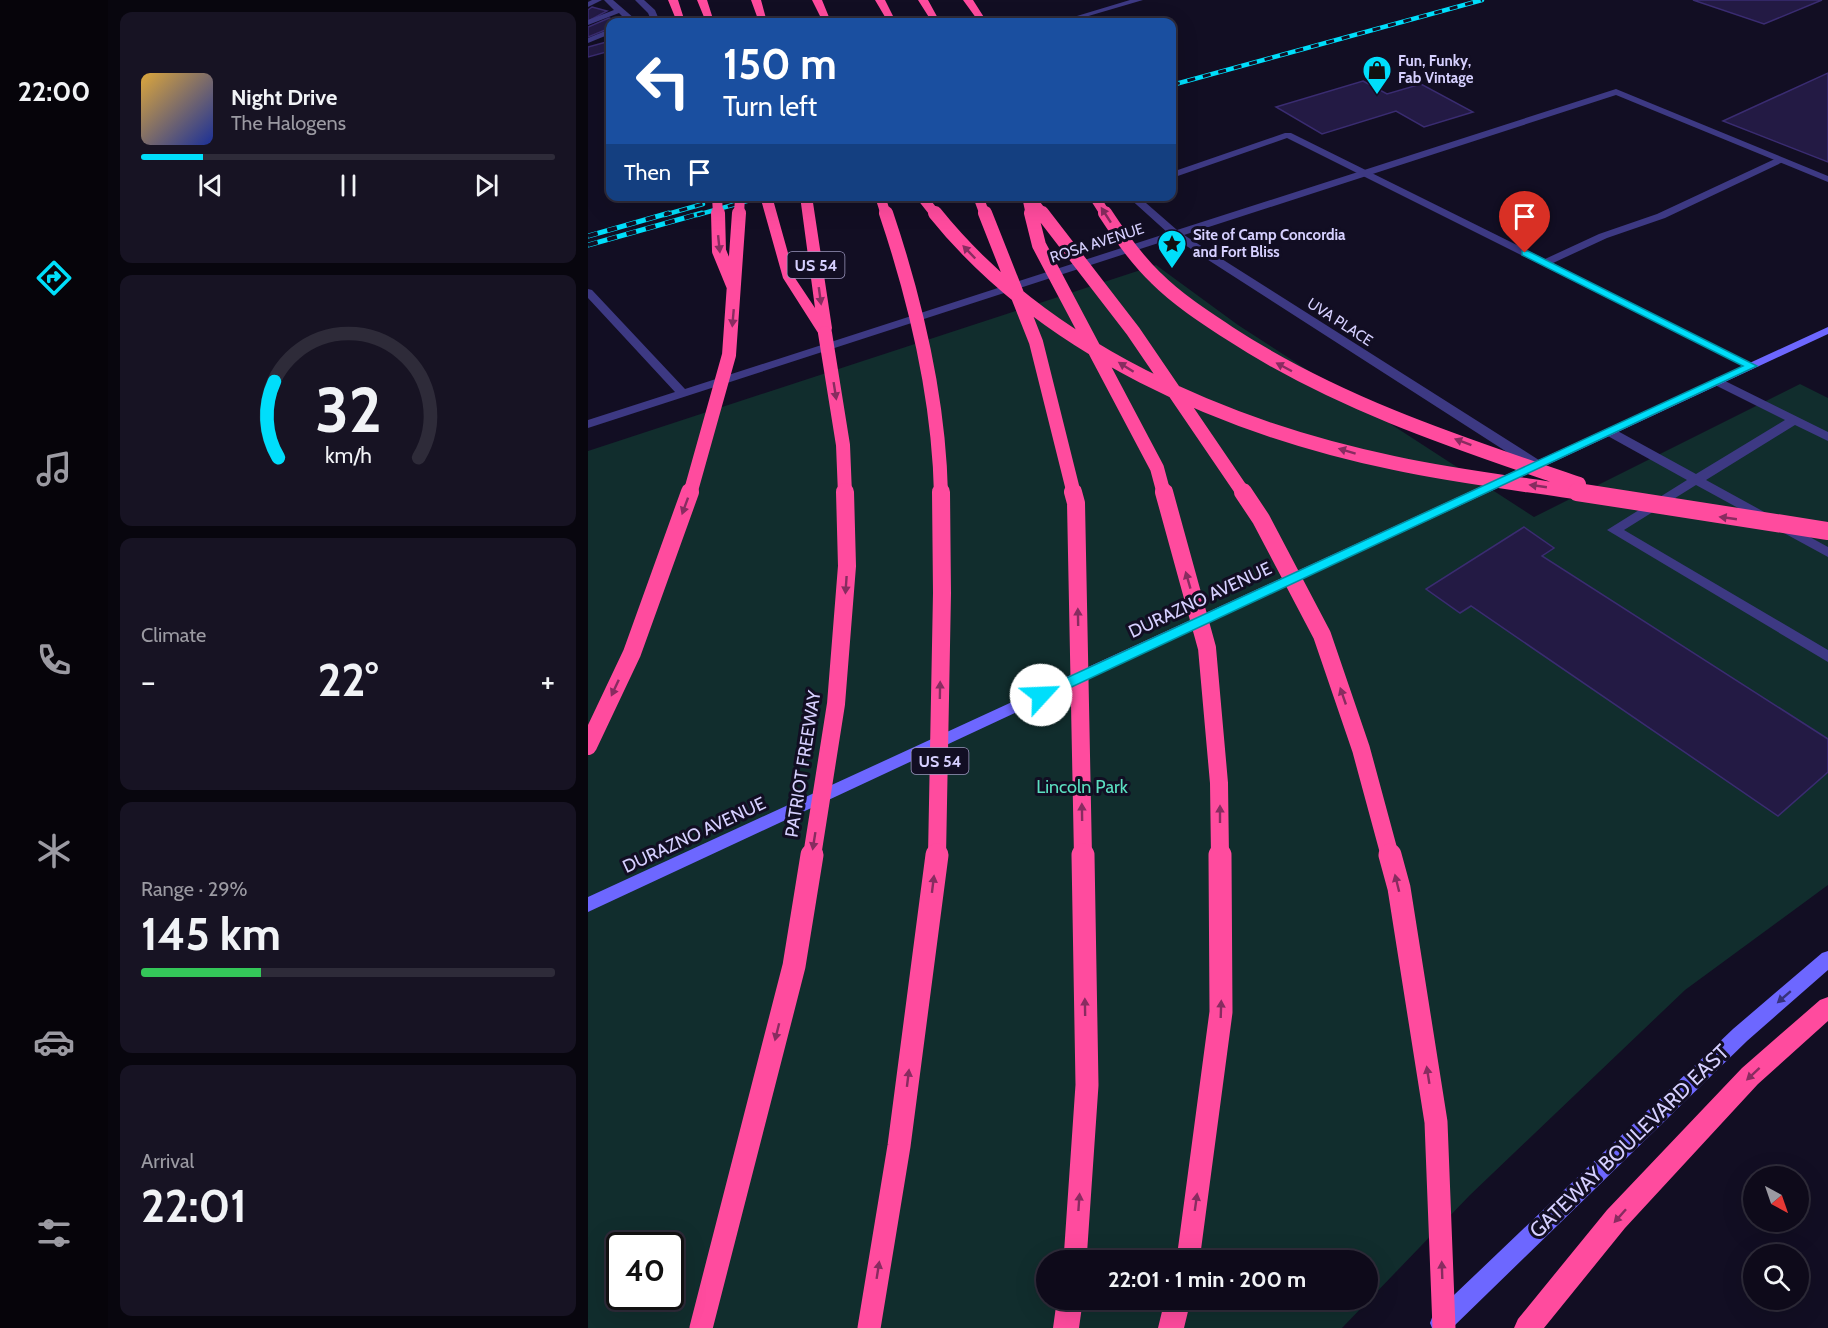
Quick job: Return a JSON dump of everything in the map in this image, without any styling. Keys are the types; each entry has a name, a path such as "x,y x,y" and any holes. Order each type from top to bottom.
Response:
{"highway":[{"path":"673,0 680,18"},
{"path":"702,0 709,18"},
{"path":"756,0 762,18"},
{"path":"818,0 825,18"},
{"path":"880,0 890,18"},
{"path":"923,0 934,18"},
{"path":"968,0 980,18"},
{"path":"717,201 719,251 735,289"},
{"path":"588,746 632,653 697,474 729,356 740,201"},
{"path":"767,201 789,278 825,333"},
{"name":"PATRIOT FREEWAY","path":"701,1328 794,966 836,704 846,544 843,445 807,201"},
{"name":"US 54","path":"869,1328 899,1146 939,843 942,593 940,451 924,358 906,282 882,201"},
{"path":"925,201 945,228 989,274 1059,325 1143,377 1246,419 1361,455 1447,473 1617,498 1691,512 1828,531"},
{"path":"980,201 1036,342 1076,503 1087,1085 1076,1250"},
{"path":"1029,201 1039,245 1157,468 1207,648 1219,783 1221,1012 1189,1250"},
{"path":"1032,201 1133,331 1261,519 1322,635 1361,750 1399,888 1436,1122 1444,1328"},
{"path":"1097,201 1112,224 1152,274 1220,327 1280,366 1330,391 1392,417 1617,498"},
{"path":"1527,1328 1616,1219 1726,1101 1750,1076 1828,1007"},
{"path":"1066,1328 1068,1310"},
{"path":"1171,1328 1175,1310"}],"street":[{"path":"588,5 598,0"},
{"path":"608,0 629,18"},
{"path":"639,0 652,12 654,18"},
{"path":"1075,18 1139,0"},
{"path":"588,23 620,10"},
{"path":"588,41 606,33"},
{"name":"ROSA AVENUE","path":"588,424 1616,92 1780,160"},
{"path":"1176,174 1288,135 1751,366"},
{"path":"1545,263 1603,236 1661,216 1780,160 1828,180"},
{"name":"UVA PLACE","path":"1138,201 1175,234 1537,465"},
{"path":"588,292 683,393"},
{"name":"DURAZNO AVENUE","path":"588,905 1828,330"},
{"path":"1717,381 1828,437"},
{"path":"1794,420 1614,530 1828,657"},
{"path":"1610,432 1828,553"},
{"name":"GATEWAY BOULEVARD EAST","path":"1435,1328 1740,1035 1828,959"}],"green space":[{"name":"Lincoln Park","path":"1156,265 1238,325 1534,517 1800,384 1828,398 1828,885 1685,990 1470,1195 1378,1291 1378,1250 1036,1250 1036,1310 1359,1310 1342,1328 588,1328 588,451"}],"building":[{"path":"1693,0 1822,0 1764,24"},
{"path":"592,7 607,11 588,21 588,10"},
{"path":"606,19 606,30 588,37 588,27"},
{"path":"606,42 606,52 588,57 588,47"},
{"path":"1828,73 1828,162 1723,121"},
{"path":"1363,81 1387,94 1421,84 1473,112 1424,127 1396,111 1322,134 1276,107"},
{"path":"1524,527 1554,548 1542,556 1828,739 1828,772 1778,816 1471,606 1460,613 1426,589"}],"railway":[{"path":"1176,84 1482,0"},
{"path":"697,215 747,201"},
{"path":"664,215 703,204"},
{"path":"588,236 669,213"},
{"path":"588,245 702,213"}],"place":[{"name":"Fun, Funky, Fab Vintage","path":"1377,96"},
{"name":"Site of Camp Concordia and Fort Bliss","path":"1172,270"}],"route":[{"path":"1041,695 1751,366 1525,253"}]}
